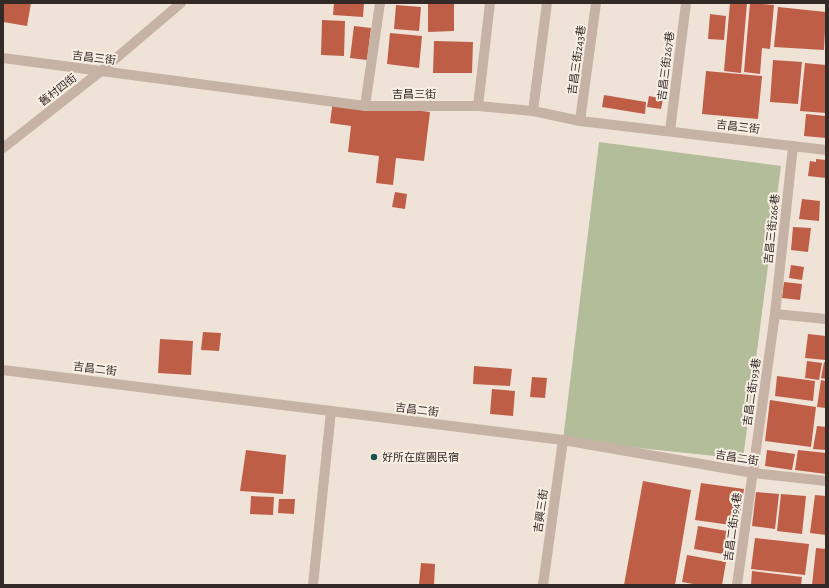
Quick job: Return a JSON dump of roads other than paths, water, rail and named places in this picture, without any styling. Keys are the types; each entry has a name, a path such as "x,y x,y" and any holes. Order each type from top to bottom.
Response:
{"street":[{"name":"舊村四街","path":"3,148 102,71 181,3"},
{"path":"365,106 380,3"},
{"path":"478,106 490,3"},
{"path":"533,111 547,3"},
{"name":"吉昌三街243巷","path":"580,121 596,3"},
{"name":"吉昌三街267巷","path":"670,131 686,3"},
{"name":"吉昌三街","path":"3,58 365,106 478,106 533,111 580,121 826,150"},
{"name":"吉昌三街266巷","path":"775,314 793,146"},
{"path":"775,314 826,319"},
{"name":"吉昌二街193巷","path":"753,473 775,314"},
{"name":"吉昌二街","path":"3,370 563,440 753,473 826,481"},
{"path":"313,585 331,411"},
{"name":"吉興三街","path":"543,585 563,440"},
{"name":"吉昌二街194巷","path":"737,585 753,473"}],"place":[{"name":"好所在庭園民宿","path":"374,457"}]}
